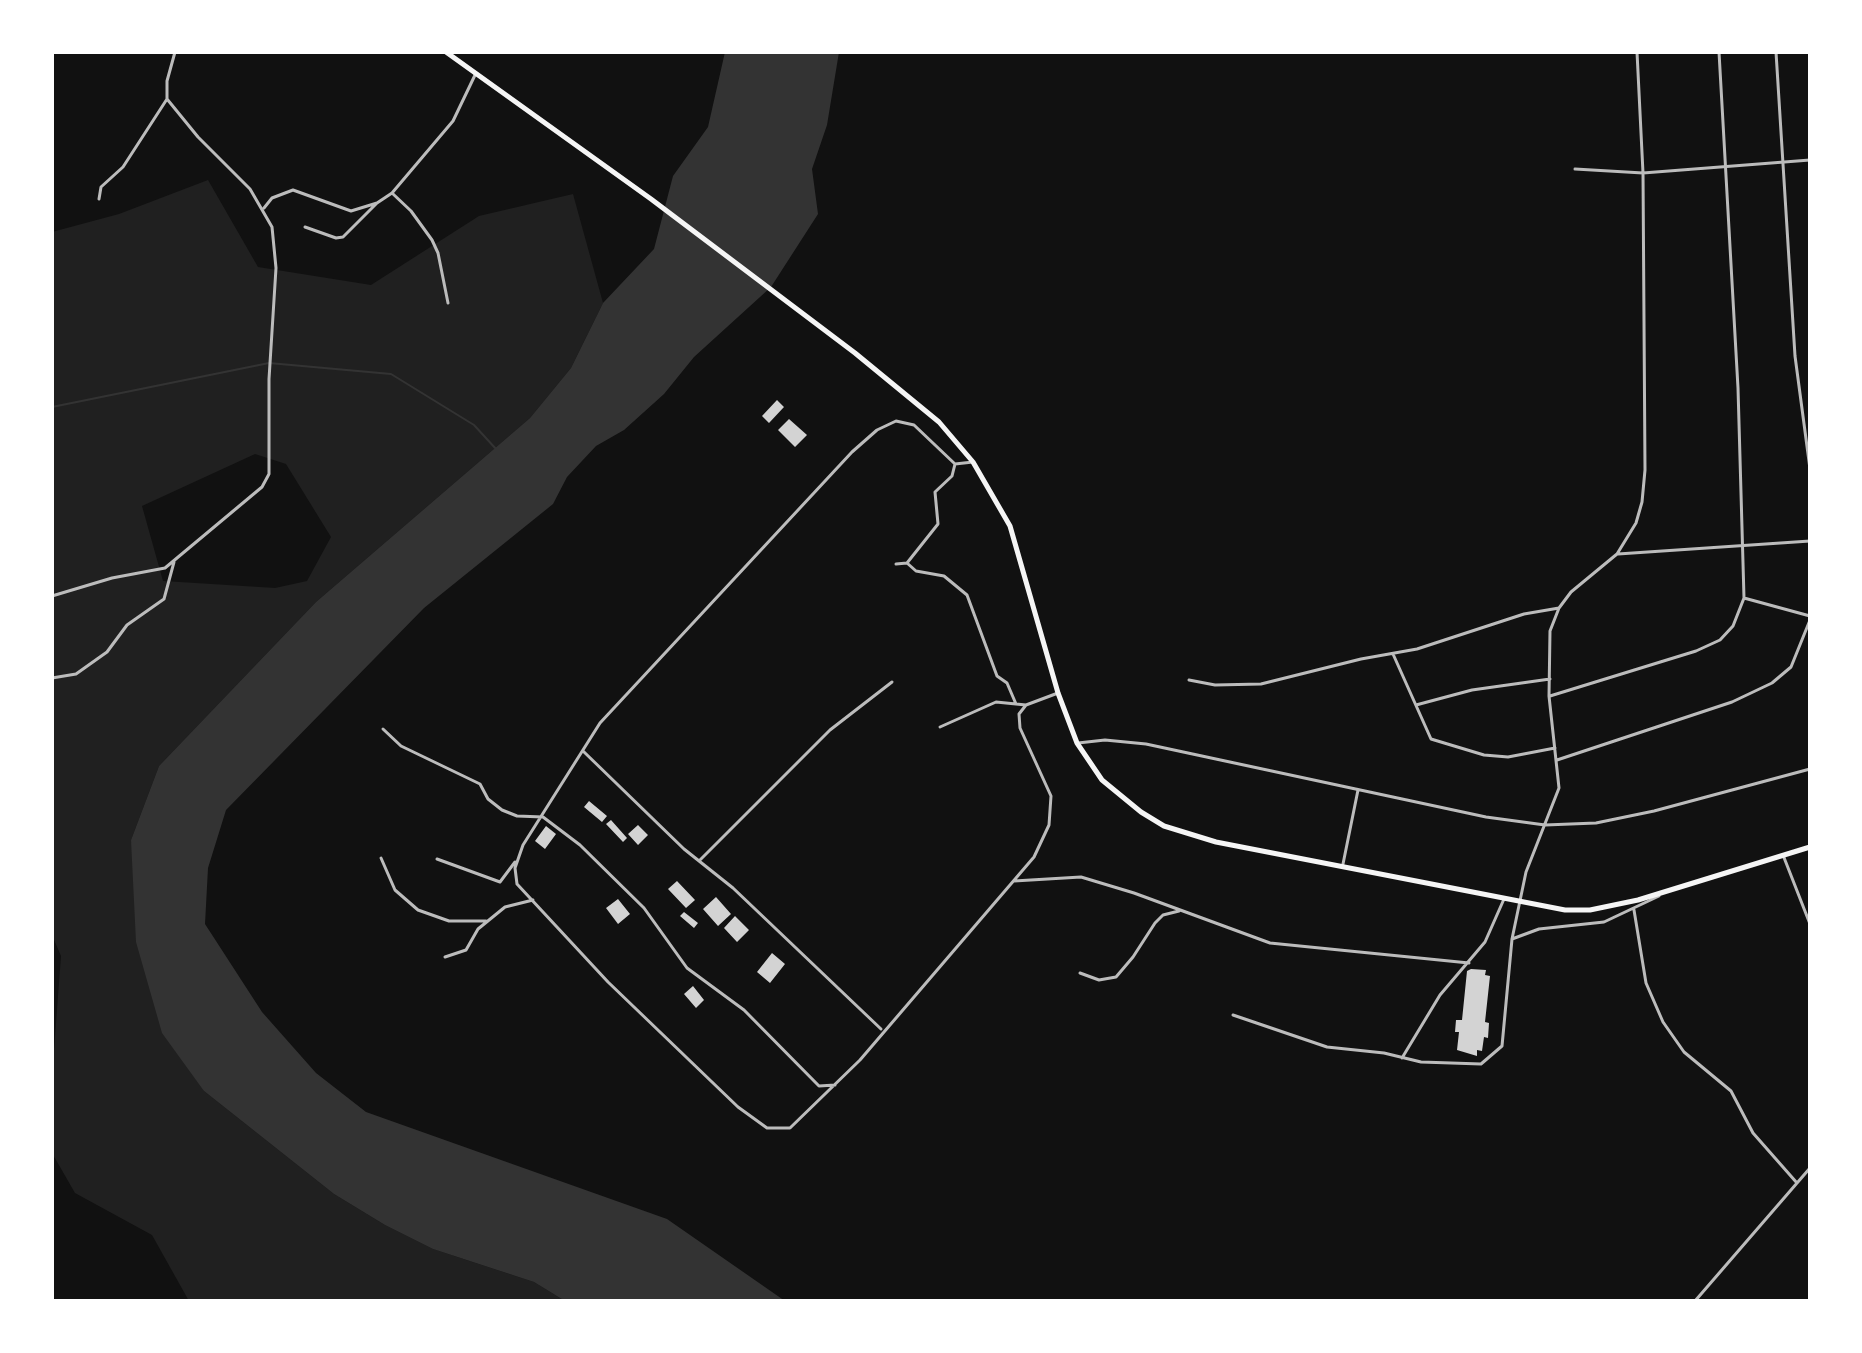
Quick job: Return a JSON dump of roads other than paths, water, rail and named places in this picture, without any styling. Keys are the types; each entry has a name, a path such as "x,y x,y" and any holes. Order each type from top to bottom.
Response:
{"highway":[{"path":"446,52 787,301 939,422 973,462 1010,526 1058,693 1077,743 1089,764 1119,796 1164,826 1216,842 1342,868 1521,902 1590,910 1810,847"}],"street":[{"path":"99,199 101,187 123,167 167,99 167,81 175,52"},
{"path":"1233,1015 1327,1047 1402,1058 1481,1064 1492,1059 1502,1046 1512,939 1530,856 1559,788 1549,696 1550,631 1559,608 1586,578 1617,554 1639,514 1645,470 1643,173 1637,52"},
{"path":"1549,696 1686,654 1720,640 1733,626 1744,598 1719,52"},
{"path":"1776,52 1795,356 1810,469"},
{"path":"305,227 336,238 343,237 377,203 392,193 453,121 476,73"},
{"path":"52,596 112,578 165,568 262,487 270,460 269,379 276,249 264,208 167,99"},
{"path":"1575,169 1643,173 1810,160"},
{"path":"264,208 272,198 293,190 351,211 377,203"},
{"path":"392,193 411,211 432,240 438,253 448,303"},
{"path":"437,859 500,882 600,723 852,452 877,430 896,421 914,425 955,464 973,462"},
{"path":"896,564 907,563 938,524 935,492 952,476 955,464"},
{"path":"1617,554 1810,541"},
{"path":"52,678 76,674 107,652 127,625 164,599 174,562"},
{"path":"907,563 916,571 944,576 967,595 997,676 1007,683 1016,704"},
{"path":"1557,760 1732,702 1772,683 1791,667 1810,618 1744,598"},
{"path":"1189,680 1215,685 1261,684 1417,649 1524,614 1559,608"},
{"path":"1392,653 1431,739 1508,757 1555,748"},
{"path":"1416,705 1472,690 1550,679"},
{"path":"700,860 830,730 892,682"},
{"path":"940,727 996,702 1026,705 1058,693"},
{"path":"517,859 517,884 662,1036 760,1124 777,1130 790,1128 835,1085 1043,843 1052,808 1049,785 1020,728 1019,714 1026,705"},
{"path":"383,729 401,746 480,784 488,799 502,810 525,817 543,817 580,845 644,908 687,968 744,1010 819,1086 835,1085"},
{"path":"1077,743 1105,740 1146,744 1358,790 1545,825 1596,823 1654,811 1810,769"},
{"path":"583,751 684,849 700,860 882,1030"},
{"path":"1342,868 1358,790"},
{"path":"1783,855 1810,924"},
{"path":"381,858 395,890 418,910 449,921 486,921"},
{"path":"1011,881 1081,877 1270,943 1469,963"},
{"path":"1512,939 1539,929 1604,922 1634,910 1668,890"},
{"path":"1402,1058 1440,995 1485,942 1504,899"},
{"path":"445,957 466,950 486,921 505,907 533,900"},
{"path":"1634,910 1646,983 1658,1013 1684,1052 1731,1091 1753,1133 1797,1183"},
{"path":"1080,973 1090,979 1116,977 1155,923 1163,915 1179,911"},
{"path":"1695,1301 1810,1168"}],"waterway":[{"path":"52,407 269,363 391,374 474,425 496,449"}]}
